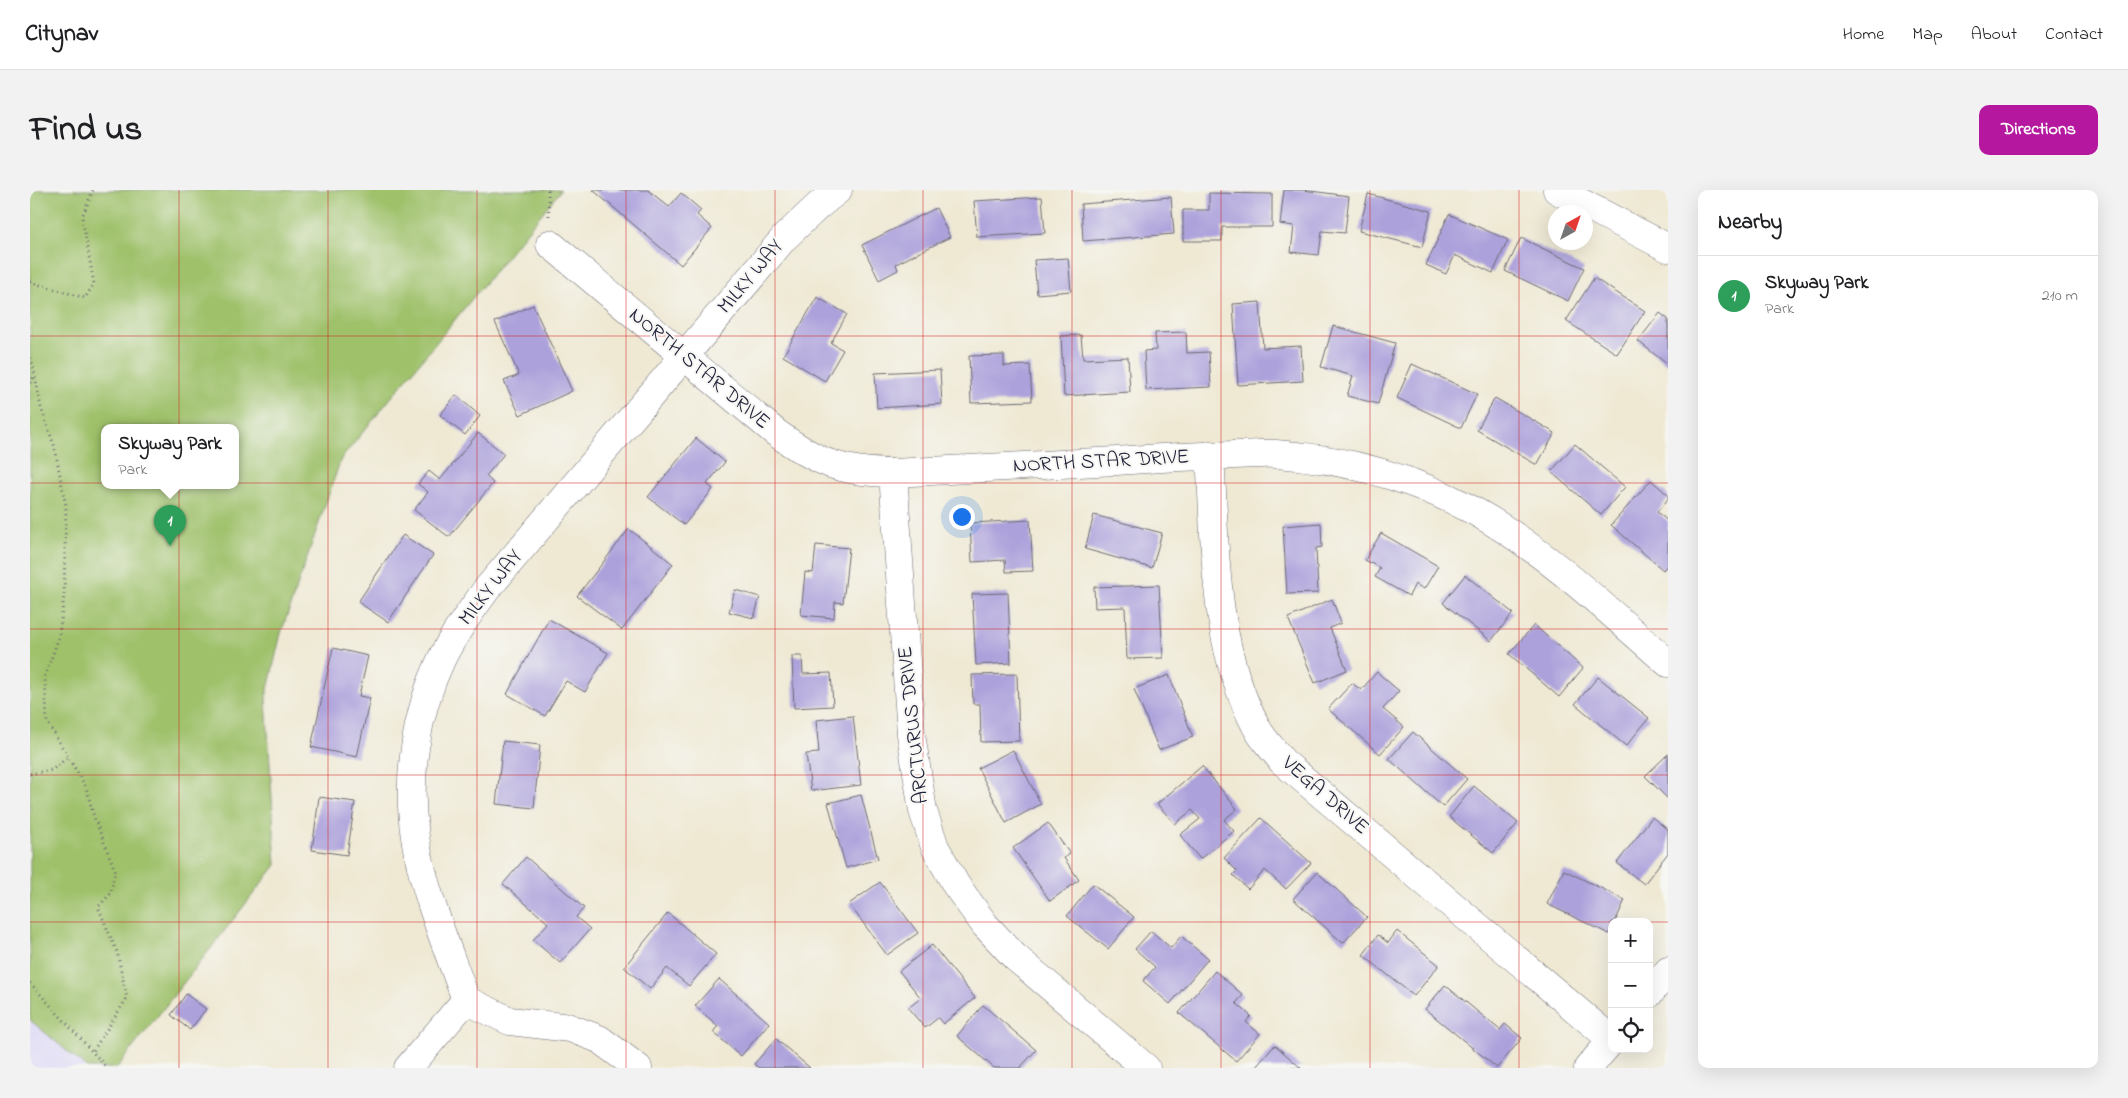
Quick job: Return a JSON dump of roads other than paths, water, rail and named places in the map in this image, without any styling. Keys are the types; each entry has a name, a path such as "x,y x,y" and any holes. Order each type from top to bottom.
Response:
{"street":[{"name":"MILKY WAY","path":"466,1000 427,888 415,837 412,791 415,746 427,698 441,660 464,620 486,590 684,358 785,236 838,190"},
{"path":"1557,190 1668,248"},
{"name":"NORTH STAR DRIVE","path":"550,244 774,432 805,454 828,464 861,472 893,473 1274,454 1360,466 1439,493 1476,512 1517,537 1553,564 1668,663"},
{"name":"VEGA DRIVE","path":"1210,456 1221,618 1228,656 1238,688 1258,730 1282,761 1608,1037"},
{"name":"ARCTURUS DRIVE","path":"893,473 911,734 923,811 935,847 956,886 985,925 1009,951 1146,1068"},
{"path":"1653,989 1668,971"},
{"path":"408,1068 466,1000 510,1021 570,1028 598,1038 638,1068"},
{"path":"1588,1068 1608,1045"}],"place":[{"name":"Skyway Park","path":"170,546"}]}
